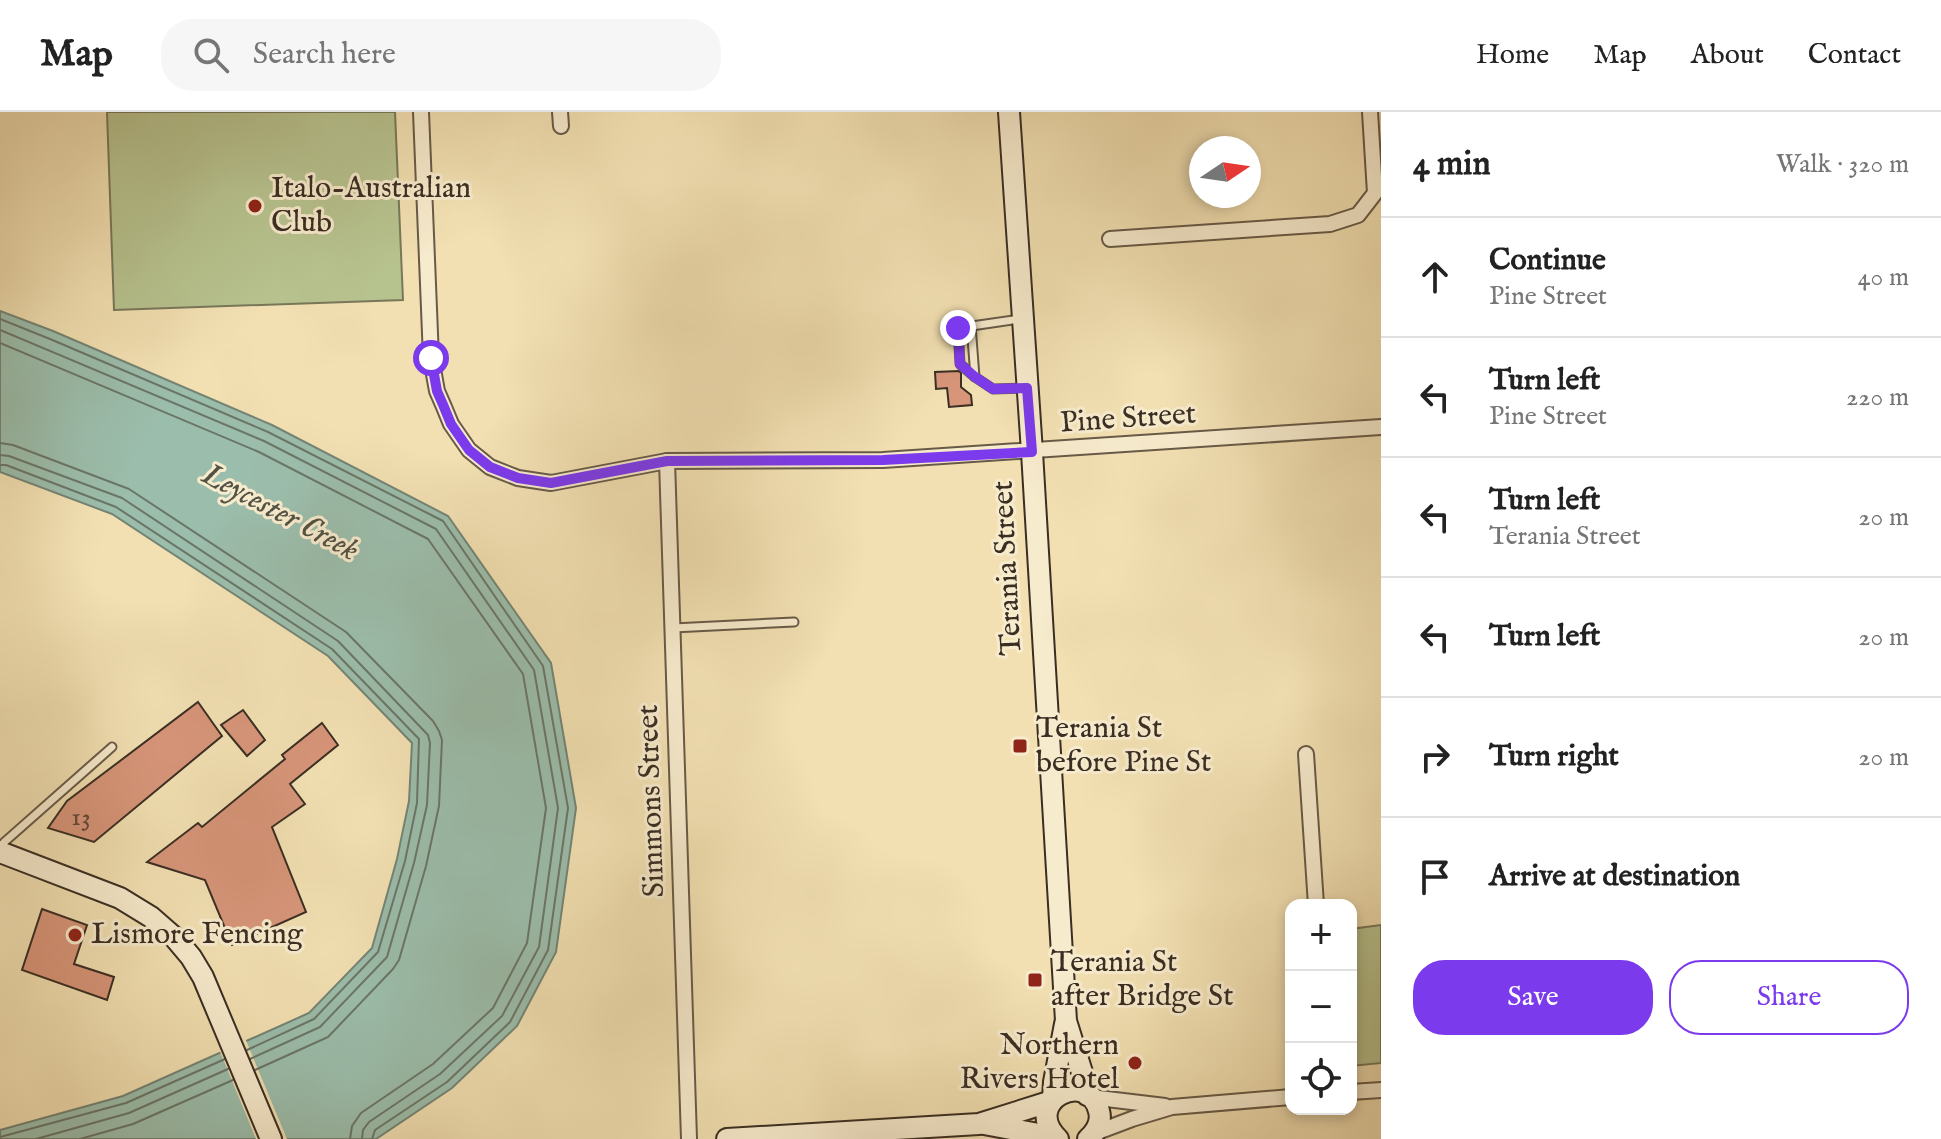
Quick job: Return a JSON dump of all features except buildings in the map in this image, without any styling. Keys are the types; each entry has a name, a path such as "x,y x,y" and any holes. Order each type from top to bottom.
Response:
{"main road":[{"name":"Terania Street","path":"1009,112 1066,1021 1088,1096 1099,1113 1099,1123 1092,1136"},
{"path":"0,849 120,898 151,917 175,938 203,977 271,1139"},
{"name":"Terania Street","path":"1056,1138 1046,1119 1053,1100 1066,1021"},
{"path":"727,1139 927,1134 979,1124 1053,1100 1064,1092 1077,1091 1088,1096"},
{"path":"979,1124 1056,1138"}],"street":[{"name":"Pine Street","path":"421,112 431,358 440,399 451,424 469,450 490,467 518,478 551,483 667,461 883,460 1381,427"},
{"path":"1110,239 1330,224 1358,215 1375,193 1370,112"},
{"name":"Simmons Street","path":"667,461 689,1139"},
{"path":"1306,754 1316,899"},
{"path":"1357,1092 1381,1090"},
{"path":"1088,1096 1172,1107"},
{"path":"1092,1136 1172,1107 1285,1098"}],"lane":[{"path":"1023,319 958,328 960,364 993,389 1027,388"},
{"path":"971,325 975,377"},
{"path":"673,628 794,622"},
{"path":"0,849 112,747"}],"green space":[{"name":"Italo-Australian Club","path":"107,112 395,112 403,300 114,310"},
{"path":"1381,925 1381,1063 1357,1065 1357,971 1357,928"}],"water":[{"name":"Leycester Creek","path":"0,311 272,425 448,516 551,663 576,808 556,952 517,1026 452,1088 376,1139 0,1139 0,1130 123,1096 309,1013 372,948 397,859 409,801 412,743 328,656 112,514 0,472"}],"pier":[{"path":"245,1038 287,1139 256,1139 219,1049"}],"place":[{"name":"Italo-Australian Club","path":"255,206"},
{"name":"Terania St before Pine St","path":"1020,746"},
{"name":"Lismore Fencing","path":"75,935"},
{"name":"Terania St after Bridge St","path":"1035,980"},
{"name":"Northern Rivers Hotel","path":"1135,1063"}],"route":[{"path":"431,358 437,391 451,424 469,450 490,467 518,478 551,483 667,461 883,460 1032,452 1027,388 993,389 960,364 958,328"}]}
